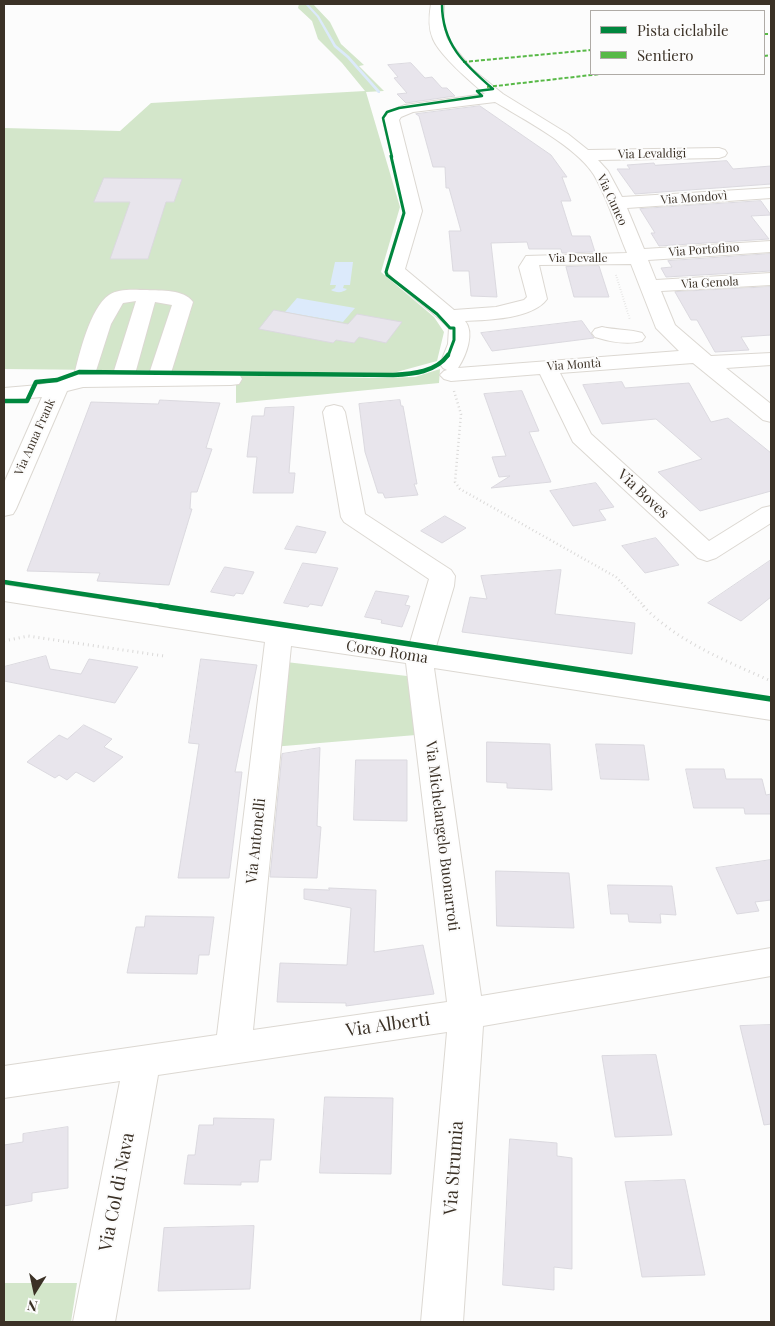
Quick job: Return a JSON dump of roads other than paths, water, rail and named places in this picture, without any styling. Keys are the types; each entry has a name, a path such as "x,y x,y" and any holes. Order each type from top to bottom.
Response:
{"street":[{"name":"Via Cuneo","path":"437,4 436,25 440,40 467,72 498,97 562,137 600,171 616,203 666,328 702,360 771,415"},
{"path":"449,316 401,277 395,269 412,220 412,211 392,117 410,108 498,97"},
{"name":"Via Levaldigi","path":"584,155 719,153"},
{"name":"Via Mondovì","path":"616,203 771,193"},
{"name":"Via Portofino","path":"637,256 771,246"},
{"name":"Via Devalle","path":"449,316 484,313 531,305 537,299 528,267 532,260 637,256"},
{"name":"Via Genola","path":"648,286 771,279"},
{"path":"83,381 102,319 113,300 121,296 171,297 183,302 158,380"},
{"path":"122,381 147,296"},
{"name":"Via Montà","path":"449,316 459,327 460,336 450,369 771,359"},
{"path":"602,333 617,337 635,338"},
{"name":"Via Boves","path":"547,367 581,437 707,553 771,513"},
{"name":"Via Anna Frank","path":"4,509 58,386 83,381 231,379"},
{"path":"4,394 41,391 58,386"},
{"path":"334,412 353,518 442,576 441,586 419,657"},
{"name":"Corso Roma","path":"4,593 771,710"},
{"name":"Via Antonelli","path":"233,1048 279,635"},
{"name":"Via Michelangelo Buonarroti","path":"419,657 466,1014"},
{"name":"Via Alberti","path":"4,1082 466,1014 771,962"},
{"name":"Via Strumia","path":"442,1322 466,1014"},
{"name":"Via Col di Nava","path":"94,1322 142,1062"}],"water":[{"path":"335,262 353,262 350,285 344,285 343,288 347,289 341,292 331,290 336,285 330,285"},
{"path":"297,298 355,308 343,322 285,312"}],"waterway":[{"path":"306,4 318,17 335,46 348,57 379,92"}]}
